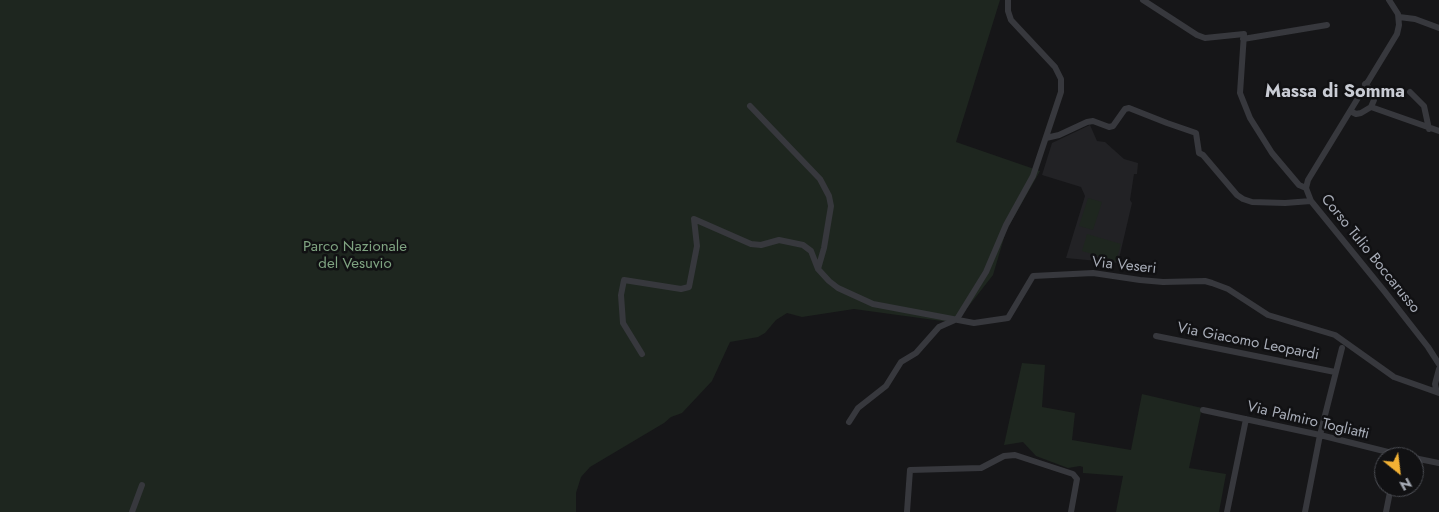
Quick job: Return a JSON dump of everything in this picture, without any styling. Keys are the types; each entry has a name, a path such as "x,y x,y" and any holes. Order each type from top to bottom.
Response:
{"street":[{"path":"849,422 858,408 886,386 901,362 916,353 939,326 957,319 986,272 1006,225 1033,176 1060,92 1061,79 1055,67 1011,20 1008,11 1008,0"},
{"path":"1143,0 1197,35 1205,38 1244,36 1327,25"},
{"path":"1389,0 1399,17 1415,19 1439,28"},
{"name":"Corso Tulio Boccarusso","path":"1399,17 1396,34 1308,180 1306,188 1311,202 1380,285 1439,364"},
{"path":"1244,36 1240,93 1247,110 1272,153 1299,186 1306,188"},
{"path":"1350,111 1356,114 1371,107 1374,100 1373,92 1365,84"},
{"path":"1410,92 1424,106 1429,129"},
{"path":"750,106 820,179 829,196 831,206 824,248 818,268"},
{"path":"1371,107 1439,131"},
{"path":"1046,138 1059,136 1086,122 1093,121 1109,127 1113,126 1125,109 1129,108 1196,133 1199,153 1203,155 1237,195 1243,199 1252,202 1311,202"},
{"name":"Via Veseri","path":"642,354 624,322 621,295 624,280 681,289 690,287 697,246 694,219 751,244 761,245 779,240 803,245 811,251 818,268 838,288 872,304 974,323 1008,318 1033,276 1093,273 1163,282 1205,281 1228,289 1268,315 1335,335 1394,377 1423,388"},
{"name":"Via Giacomo Leopardi","path":"1156,336 1335,372"},
{"name":"Via Giacomo Leopardi","path":"1305,512 1320,435 1342,348"},
{"path":"1439,369 1435,387 1439,392"},
{"path":"1423,388 1438,380"},
{"path":"1423,388 1439,392"},
{"name":"Via Palmiro Togliatti","path":"1203,410 1320,435 1374,450"},
{"path":"1227,512 1246,419"},
{"path":"907,512 910,470 981,468 1004,456 1015,456 1073,474 1077,479 1071,512"},
{"path":"1424,460 1439,463"},
{"path":"132,512 142,485"},
{"path":"1386,512 1389,497"}],"shaded area":[{"path":"1090,125 1097,141 1105,142 1124,159 1138,163 1137,174 1134,174 1130,200 1132,203 1118,263 1066,258 1085,196 1081,187 1042,175 1052,143"}],"green space":[{"name":"Parco Nazionale del Vesuvio","path":"0,0 1000,0 956,142 1040,171 1006,231 993,275 968,307 949,322 854,309 802,317 787,313 776,320 765,333 758,337 730,342 712,381 682,413 671,417 590,467 581,477 576,493 576,512 0,512"},
{"path":"1088,198 1102,202 1093,230 1079,226"},
{"path":"1087,234 1121,244 1116,261 1082,251"},
{"path":"1022,363 1045,365 1042,407 1075,413 1072,440 1131,450 1142,394 1202,408 1189,468 1226,474 1219,512 1116,512 1123,476 1083,473 1083,467 1080,466 1068,468 1036,456 1023,442 1004,445"}],"district":[{"name":"Massa di Somma","path":"1335,93"}]}
